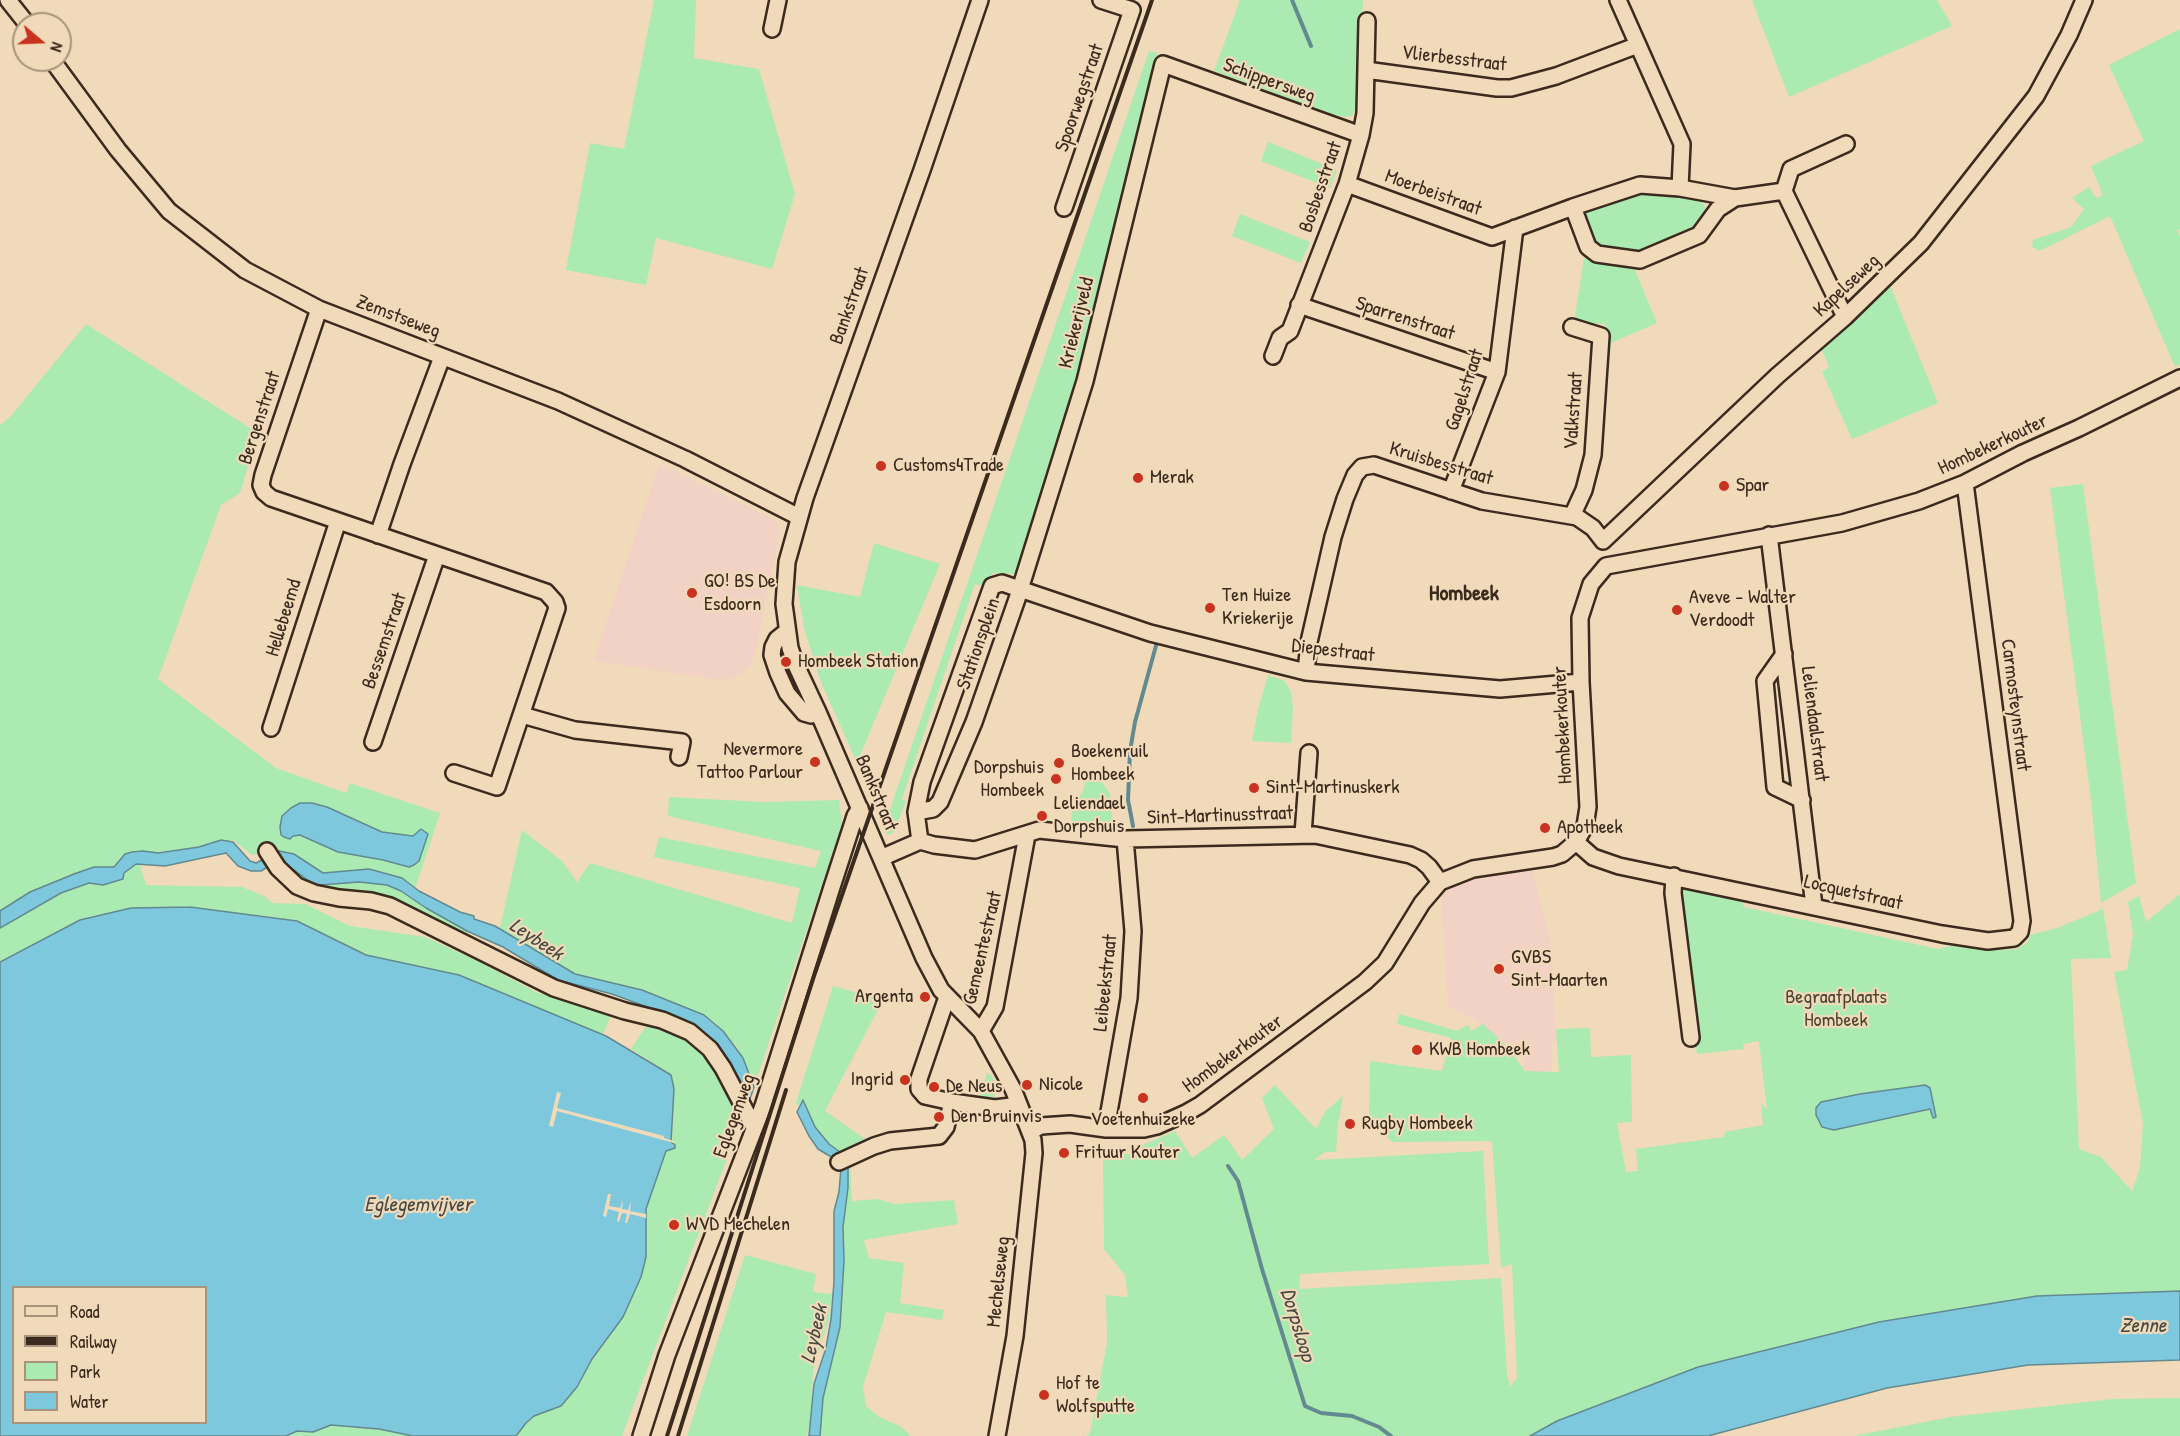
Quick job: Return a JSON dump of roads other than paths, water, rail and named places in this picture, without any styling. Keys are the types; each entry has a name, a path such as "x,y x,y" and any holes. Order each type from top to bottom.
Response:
{"street":[{"path":"8,0 18,12"},
{"path":"772,29 778,0"},
{"name":"Bankstraat","path":"980,0 799,517 787,562 784,604 787,631 777,639 772,654 787,693 804,714 811,715 818,712 924,958 947,998 981,1031"},
{"name":"Spoorwegstraat","path":"1064,208 1132,10 1126,4 1101,0"},
{"path":"1618,0 1682,144 1680,188"},
{"name":"Kapelseweg","path":"1603,541 1777,376 1845,317 1931,232 2036,96 2085,0"},
{"name":"Bosbesstraat","path":"1273,356 1280,338 1290,331 1347,184 1361,135 1365,113 1367,21"},
{"name":"Vlierbesstraat","path":"1366,70 1511,88 1556,76 1638,45"},
{"name":"Schippersweg","path":"1163,64 1361,135"},
{"name":"Kriekerijveld","path":"1019,588 1084,381 1163,64"},
{"name":"Zemstseweg","path":"61,72 118,150 169,211 245,270 319,309 558,401 685,459 799,517"},
{"path":"1845,317 1784,191 1791,168 1846,144"},
{"name":"Moerbeistraat","path":"1347,184 1492,237 1640,185 1680,188 1735,198 1784,191"},
{"path":"1573,207 1588,247 1597,254 1640,260 1699,235 1718,209 1735,198"},
{"name":"Gagelstraat","path":"1451,491 1497,372 1515,228"},
{"name":"Sparrenstraat","path":"1299,305 1497,372"},
{"name":"Bergenstraat","path":"319,309 261,485 264,492 271,498 546,592 557,608 497,787 454,773"},
{"name":"Valkstraat","path":"1572,327 1600,336 1593,455 1584,490 1572,516"},
{"path":"378,534 442,357"},
{"name":"Hombekerkouter","path":"1031,1131 1041,1126 1070,1124 1106,1129 1144,1129 1157,1126 1186,1113 1209,1099 1365,982 1385,963 1422,903 1440,882 1473,869 1553,857 1562,854 1576,842 1585,826 1588,807 1581,682 1581,611 1591,584 1606,566 1842,523 1919,501 1965,483 2180,378"},
{"name":"Kruisbesstraat","path":"1306,672 1309,642 1333,537 1345,499 1355,475 1362,467 1374,465 1482,501 1577,517 1593,528 1603,541"},
{"name":"Carmosteynstraat","path":"1965,483 2022,921 2020,932"},
{"name":"Hellebeemd","path":"271,728 338,521"},
{"name":"Leliendaalstraat","path":"1769,535 1814,906"},
{"path":"1603,541 1606,566"},
{"name":"Bessemstraat","path":"373,742 437,555"},
{"name":"Stationsplein","path":"916,812 933,809 940,802 974,722 1019,588 1002,583 992,586 922,782 916,812 921,841"},
{"name":"Diepestraat","path":"1019,588 1150,633 1306,672 1500,689 1581,682"},
{"name":"Leliendaalstraat","path":"1784,654 1765,681 1775,787 1802,800"},
{"path":"522,715 575,730 682,742 679,757"},
{"path":"1303,834 1309,753"},
{"name":"Eglegemweg","path":"640,1436 667,1355 765,1099 855,816 860,808"},
{"name":"Sint-Martinusstraat","path":"921,841 934,845 975,850 1039,830 1125,839 1303,834 1410,855 1429,867 1440,882"},
{"name":"Gemeentestraat","path":"1028,835 995,1007 981,1031 1031,1131"},
{"name":"Leibeekstraat","path":"1106,1129 1128,998 1133,931 1125,839"},
{"path":"881,858 921,841"},
{"name":"Locquetstraat","path":"1576,842 1600,861 1966,939 2000,941 2014,938 2020,932"},
{"path":"267,851 278,868 297,886 314,893 390,906 554,988 625,1011 662,1020 690,1032 710,1049 723,1068 754,1126"},
{"path":"1674,876 1673,893 1690,1038"},
{"path":"947,998 919,1079 919,1089 925,1095 952,1102 995,1108 1019,1105"},
{"path":"838,1162 882,1143 939,1136 946,1126 952,1102"},
{"name":"Mechelseweg","path":"997,1436 1015,1336 1034,1153 1031,1131"}],"water":[{"path":"300,803 327,807 382,832 413,836 421,829 428,834 419,861 409,867 338,852 300,835 290,839 284,837 281,835 280,827 282,816"},
{"path":"221,840 233,842 250,861 256,863 279,851 294,854 323,873 369,869 402,878 419,891 460,912 474,916 474,919 495,926 575,974 642,990 704,1015 723,1031 743,1058 754,1087 749,1102 719,1047 691,1023 612,994 558,980 503,947 467,931 387,885 359,882 319,885 309,881 282,861 261,871 251,871 238,866 226,853 165,866 136,864 124,873 123,879 103,885 89,883 61,893 0,928 0,911 30,892 74,874 94,867 114,867 125,854 132,852 158,853 199,847"},
{"name":"Eglegemvijver","path":"190,907 297,921 366,955 459,975 606,1036 671,1075 674,1089 671,1142 675,1148 666,1151 646,1209 646,1257 641,1277 623,1317 592,1359 577,1387 561,1406 534,1416 516,1436 413,1436 379,1429 331,1425 313,1432 297,1431 286,1436 0,1436 0,962 80,920 131,908"},
{"path":"1925,1085 1930,1088 1936,1117 1933,1118 1930,1109 1834,1130 1822,1127 1816,1115 1816,1108 1821,1102"},
{"path":"803,1100 815,1127 829,1144 840,1152 833,1158 818,1149 809,1136 797,1112"},
{"path":"848,1164 848,1188 843,1227 844,1261 840,1327 823,1398 820,1436 809,1436 814,1384 826,1348 831,1319 834,1282 834,1211 839,1192 841,1167"},
{"name":"Zenne","path":"2180,1291 2180,1360 2028,1365 1887,1388 1708,1436 1530,1436 1557,1421 1698,1367 1879,1322 2037,1296"}],"waterway":[{"name":"Dorpsloop","path":"1292,0 1311,46"},
{"name":"Dorpsloop","path":"1133,826 1128,800 1130,751 1135,722 1157,642"},
{"name":"Dorpsloop","path":"1228,1166 1238,1181 1262,1269 1305,1406 1321,1413 1352,1416 1379,1427 1391,1436"}],"railway":[{"path":"667,1436 815,973 1152,0"},
{"path":"678,1436 786,1090"}],"place":[{"name":"Customs4Trade","path":"881,466"},
{"name":"Merak","path":"1138,478"},
{"name":"Spar","path":"1724,486"},
{"name":"GO! BS De Esdoorn","path":"692,593"},
{"name":"Ten Huize Kriekerije","path":"1210,608"},
{"name":"Aveve - Walter Verdoodt","path":"1677,610"},
{"name":"Hombeek Station","path":"786,662"},
{"name":"Nevermore Tattoo Parlour","path":"815,762"},
{"name":"Boekenruil Hombeek","path":"1059,763"},
{"name":"Dorpshuis Hombeek","path":"1056,779"},
{"name":"Sint-Martinuskerk","path":"1254,788"},
{"name":"Leliendael Dorpshuis","path":"1042,816"},
{"name":"Apotheek","path":"1545,828"},
{"name":"GVBS Sint-Maarten","path":"1499,969"},
{"name":"Argenta","path":"925,997"},
{"name":"KWB Hombeek","path":"1417,1050"},
{"name":"Ingrid","path":"905,1080"},
{"name":"Nicole","path":"1027,1085"},
{"name":"De Neus","path":"934,1087"},
{"name":"Voetenhuizeke","path":"1143,1098"},
{"name":"Den Bruinvis","path":"939,1117"},
{"name":"Rugby Hombeek","path":"1350,1124"},
{"name":"Frituur Kouter","path":"1064,1153"},
{"name":"WVD Mechelen","path":"674,1225"},
{"name":"Hof te Wolfsputte","path":"1044,1395"}],"district":[{"name":"Hombeek","path":"1464,594"}],"water label":[{"name":"Leybeek","path":"536,940"},
{"name":"Leybeek","path":"815,1334"}],"park label":[{"name":"Begraafplaats Hombeek","path":"1836,1010"}]}
